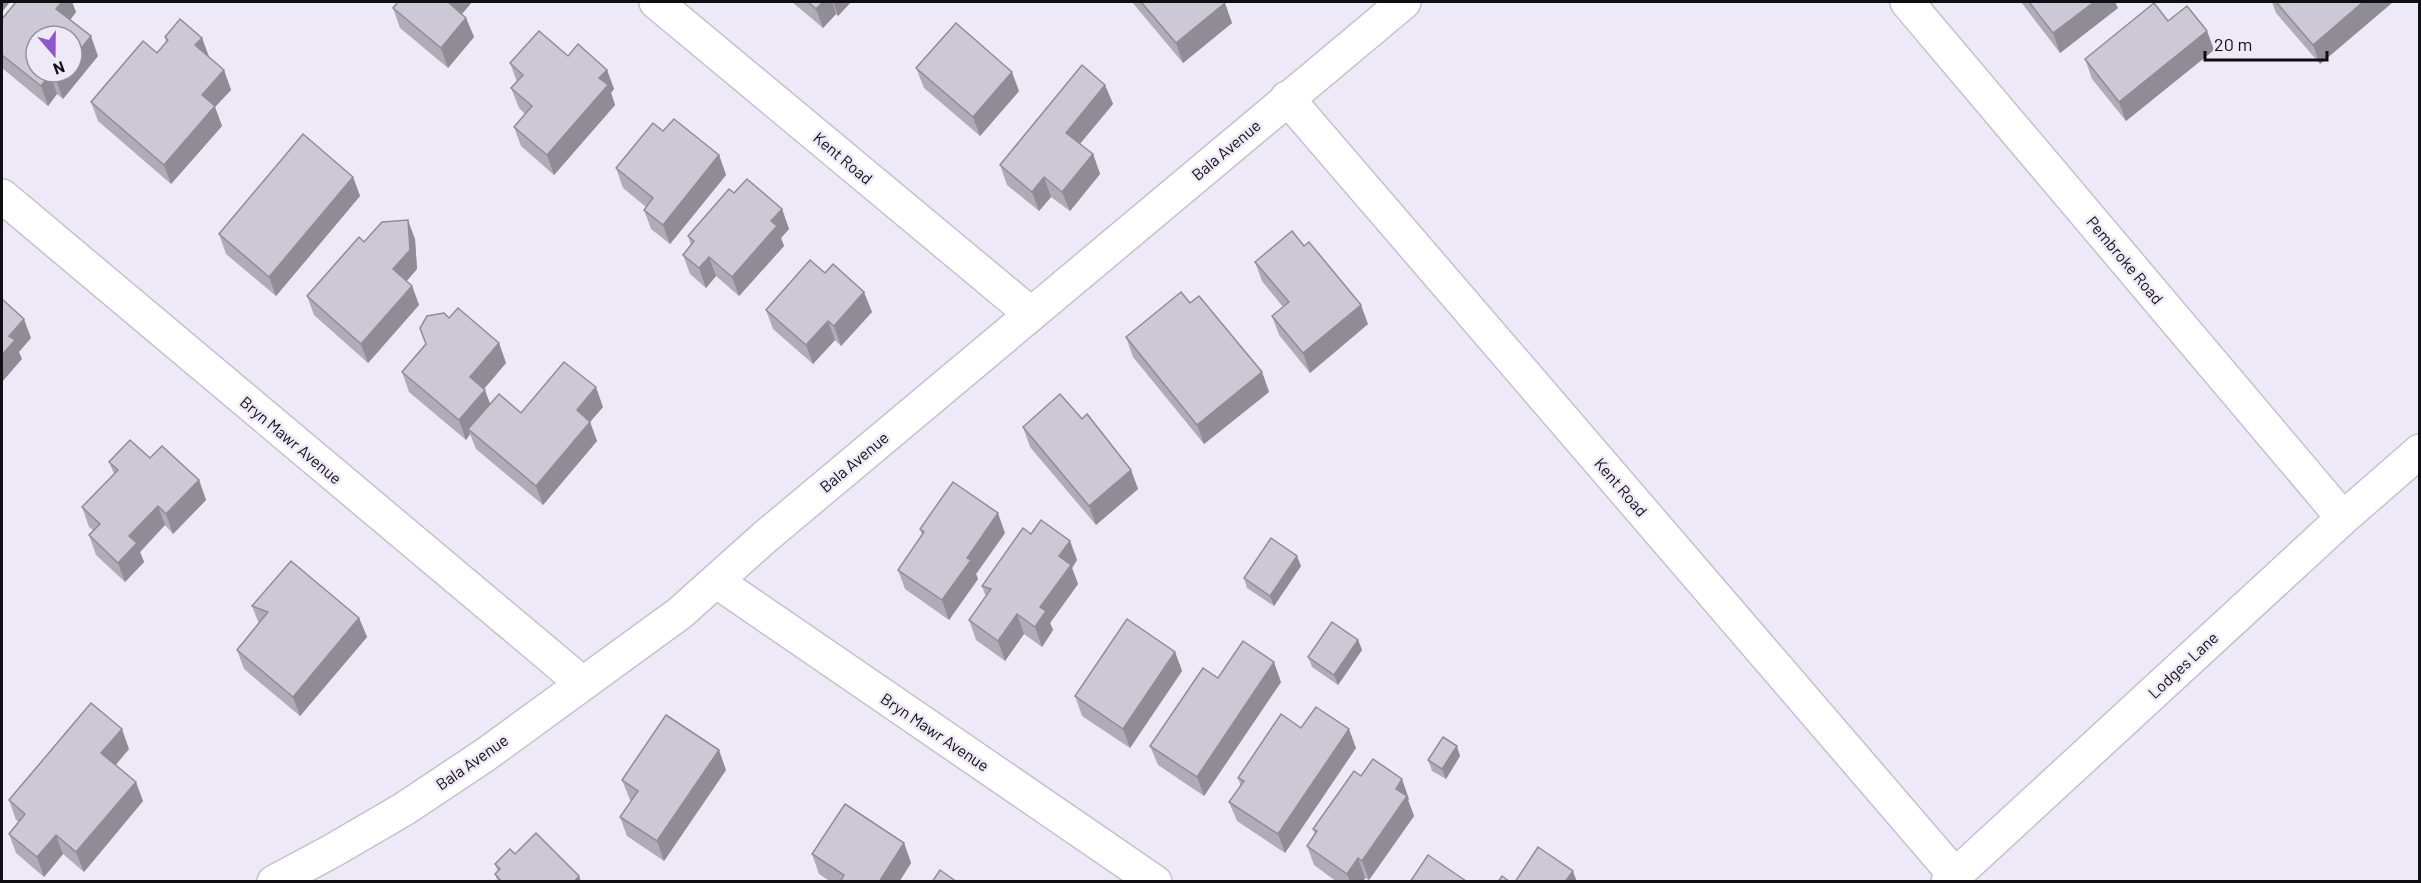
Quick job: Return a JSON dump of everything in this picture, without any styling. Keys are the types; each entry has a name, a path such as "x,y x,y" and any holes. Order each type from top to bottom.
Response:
{"street":[{"name":"Kent Road","path":"656,2 1031,314"},
{"name":"Bala Avenue","path":"274,882 404,809 485,755 680,613 765,537 1403,2"},
{"name":"Pembroke Road","path":"1907,2 2343,518"},
{"name":"Kent Road","path":"1287,99 1952,878"},
{"name":"Bryn Mawr Avenue","path":"2,196 582,683"},
{"name":"Lodges Lane","path":"1952,878 2343,518 2420,451"},
{"name":"Bryn Mawr Avenue","path":"716,581 1155,882"}],"building":[{"path":"16,2 62,2 56,9 75,24 24,24 24,72 2,55 2,19"},
{"path":"398,2 448,2 466,18 441,48 393,8"},
{"path":"808,2 823,2 816,9"},
{"path":"1141,2 1223,2 1225,3 1176,43"},
{"path":"2029,2 2094,2 2053,33"},
{"path":"2276,2 2363,2 2313,45"},
{"path":"2154,3 2168,21 2187,6 2207,31 2119,102 2085,59"},
{"path":"180,19 202,38 195,45 224,70 202,95 215,106 164,165 91,102 143,41 157,53 168,40 165,37"},
{"path":"956,23 1012,72 973,117 916,68"},
{"path":"84,31 91,36 84,45"},
{"path":"539,31 568,56 578,44 607,70 599,78 608,85 547,155 514,127 532,106 511,88 523,75 510,63"},
{"path":"1082,65 1105,85 1066,133 1093,154 1062,192 1044,177 1032,192 1000,165"},
{"path":"674,119 719,155 663,225 644,210 653,198 616,168 653,123 663,131"},
{"path":"303,134 353,177 269,277 219,234"},
{"path":"747,179 782,209 771,221 777,226 732,277 709,257 699,268 683,255 694,241 688,236 729,189 734,193"},
{"path":"408,220 410,250 393,269 412,286 361,344 307,296 359,237 364,242 382,222"},
{"path":"1292,231 1304,246 1309,242 1361,305 1303,353 1272,316 1289,302 1255,262"},
{"path":"810,260 825,273 833,264 864,292 834,326 828,321 806,345 766,310"},
{"path":"1181,292 1190,303 1199,296 1262,372 1197,425 1126,337"},
{"path":"2,299 24,319 9,336 15,340 2,355"},
{"path":"458,308 499,343 470,377 485,390 459,420 402,372 426,344 420,328 427,316 444,313 449,318"},
{"path":"564,362 596,387 577,410 590,422 536,486 468,429 499,394 521,413"},
{"path":"1060,394 1082,419 1087,414 1131,470 1089,506 1023,427"},
{"path":"130,440 150,458 162,446 199,480 166,514 158,506 129,536 137,543 118,563 89,535 100,524 82,507 118,470 109,462"},
{"path":"953,482 998,513 967,558 971,560 942,600 898,570 924,532 920,529"},
{"path":"1041,520 1070,541 1059,556 1071,565 1040,607 1046,611 1035,627 1017,614 998,641 969,620 991,589 982,586 1023,528 1031,534"},
{"path":"1271,538 1297,556 1270,596 1244,578"},
{"path":"291,561 359,618 293,697 237,650 268,612 252,606"},
{"path":"1127,619 1175,652 1123,729 1075,696"},
{"path":"1332,622 1358,640 1334,675 1308,657"},
{"path":"1243,641 1274,662 1197,777 1150,746 1203,668 1218,678"},
{"path":"91,703 122,729 101,753 136,782 76,852 56,835 37,857 9,834 25,814 9,800"},
{"path":"1316,707 1349,729 1278,834 1229,802 1244,781 1238,778 1281,714 1301,728"},
{"path":"666,715 719,750 657,841 620,817 638,791 622,780"},
{"path":"1443,737 1457,746 1442,769 1428,760"},
{"path":"1373,759 1402,779 1396,789 1407,796 1362,861 1358,858 1347,874 1307,846 1317,831 1313,829 1354,771 1361,776"},
{"path":"845,804 904,843 879,882 840,882 844,875 812,854"},
{"path":"536,833 579,876 574,882 502,882 495,874 500,869 495,864 510,849 515,854"},
{"path":"1538,847 1573,871 1565,882 1515,882"},
{"path":"1428,855 1466,881 1410,882"},
{"path":"940,870 957,882 932,882"},
{"path":"1502,876 1510,882 1498,882"}]}
